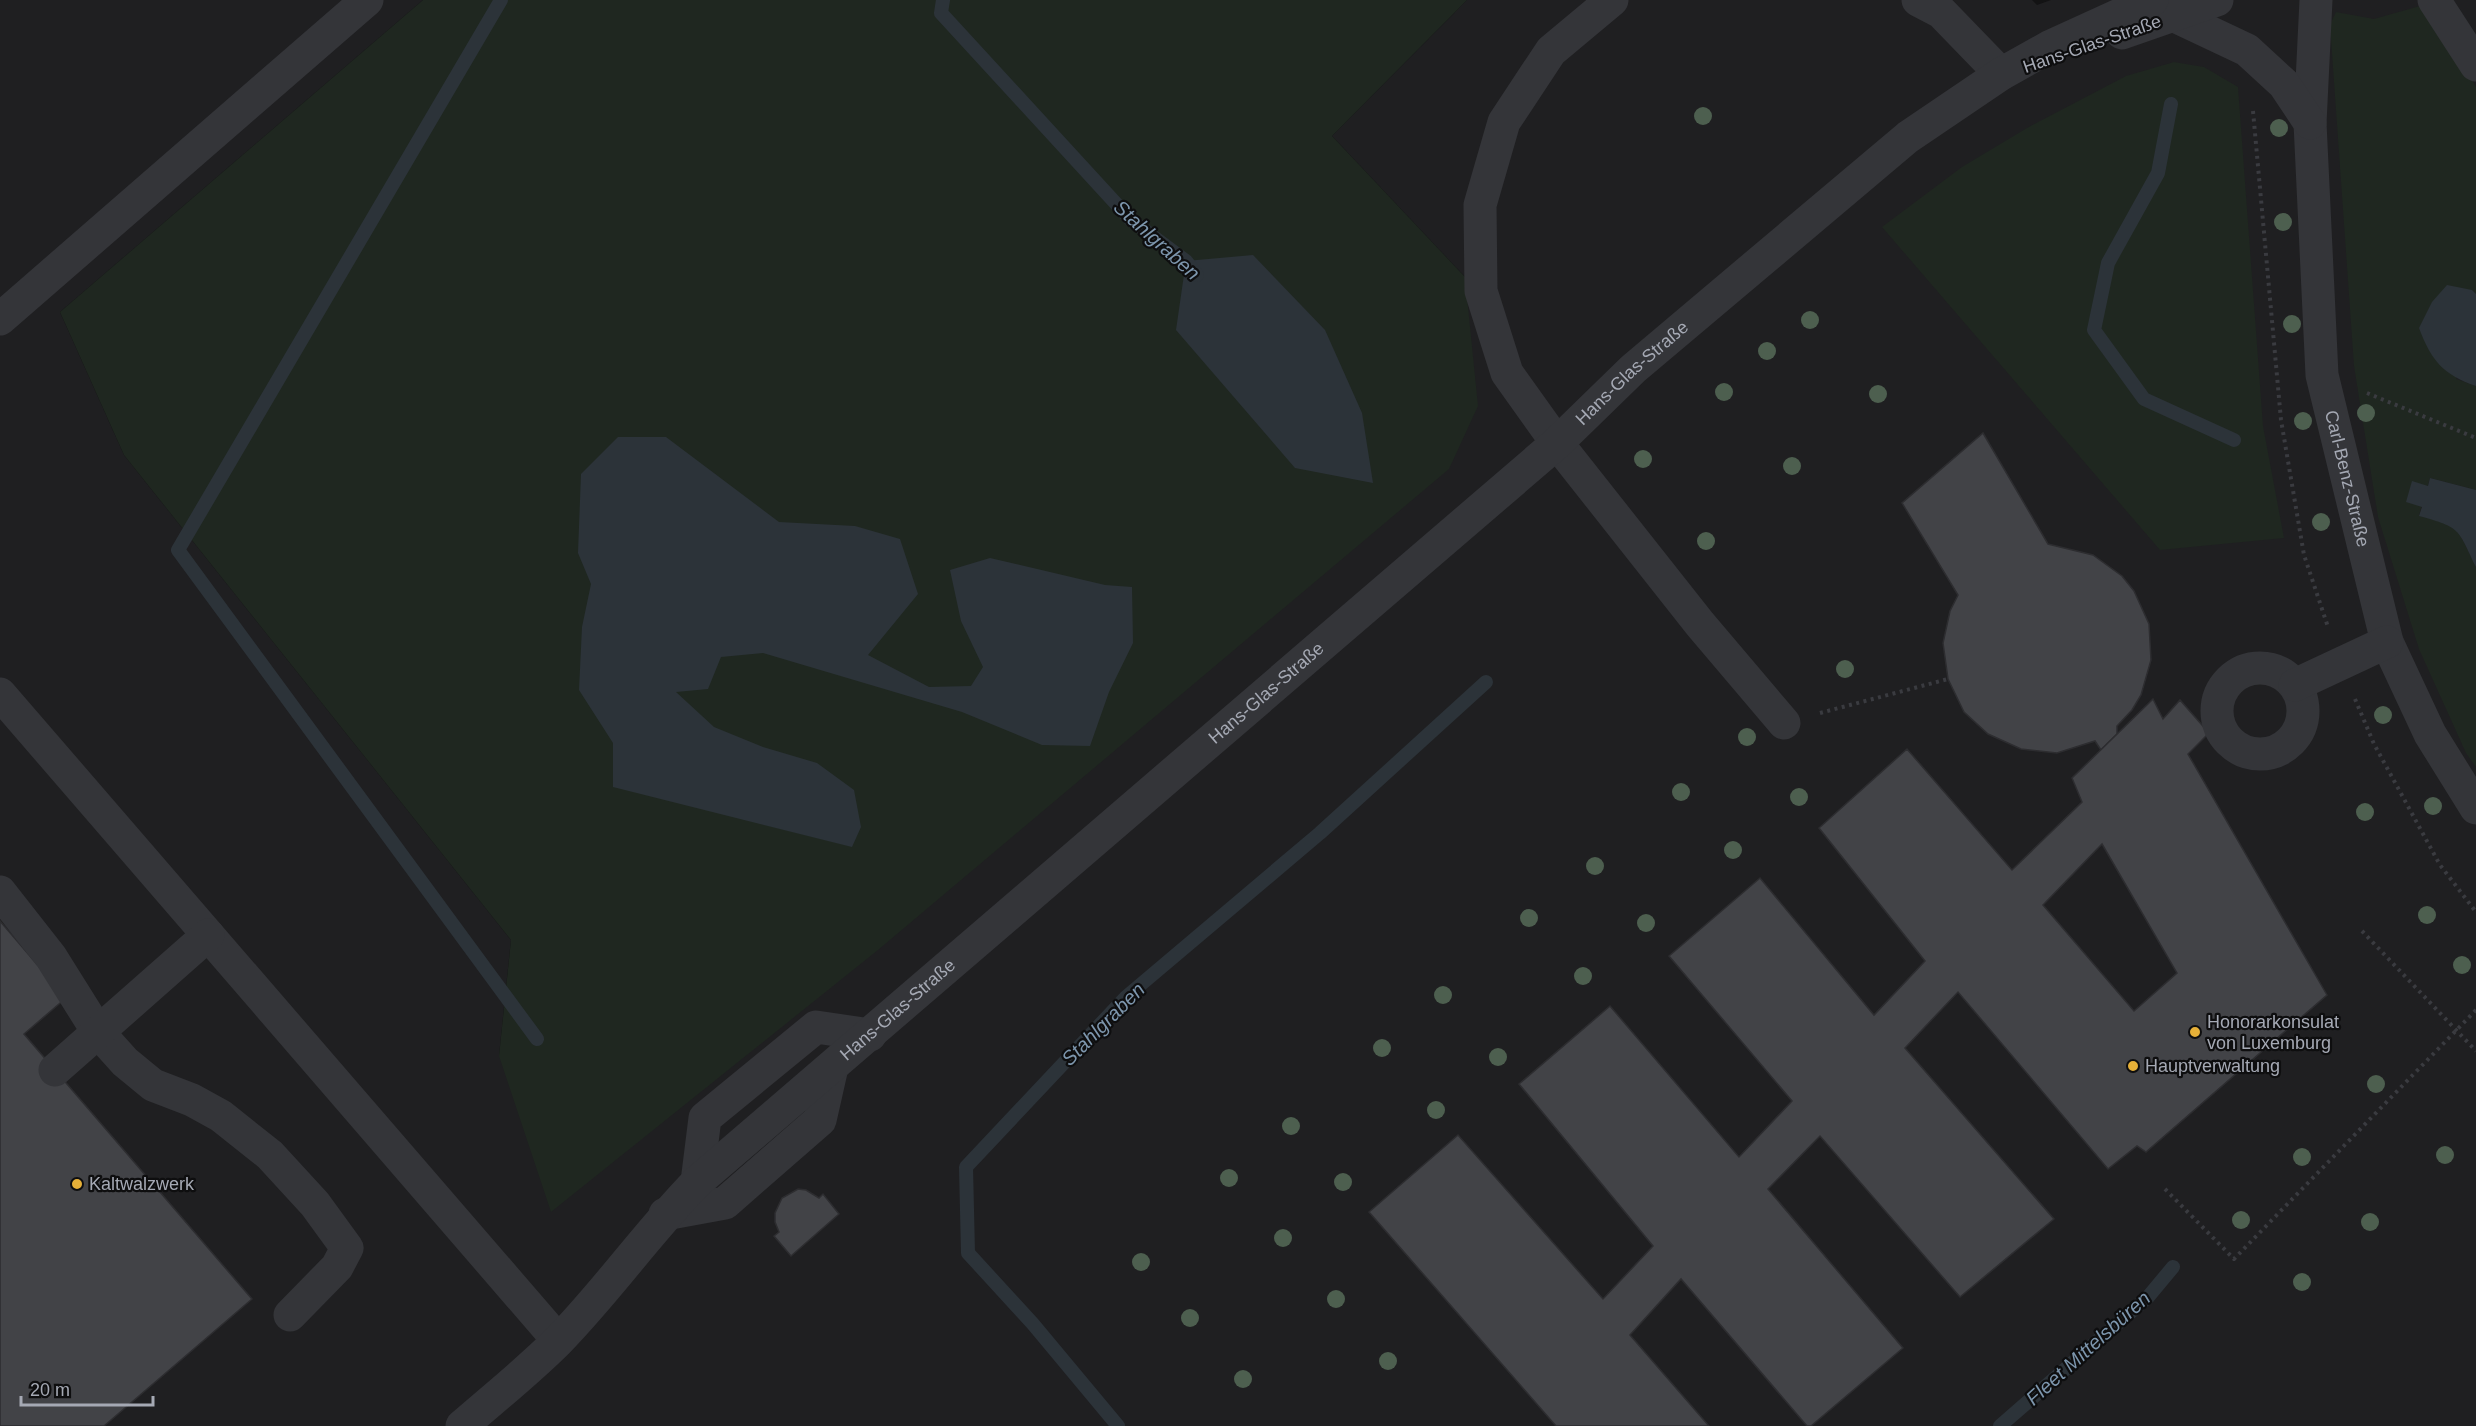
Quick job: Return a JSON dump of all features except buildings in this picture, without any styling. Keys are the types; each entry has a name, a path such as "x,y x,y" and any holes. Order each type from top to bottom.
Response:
{"street":[{"path":"0,319 367,0"},
{"path":"1612,0 1551,51 1504,122 1480,205 1481,291 1507,373 1557,443 1700,624 1784,723"},
{"path":"1918,0 1941,12 2001,74"},
{"name":"Hans-Glas-Straße","path":"462,1426 558,1341 639,1249 665,1214 697,1182 1557,443 1633,369 1899,144 2001,74 2051,46 2163,8 2217,0"},
{"name":"Carl-Benz-Straße","path":"2316,0 2310,123 2322,375 2387,642 2430,734 2476,808"},
{"path":"2434,0 2476,65"},
{"path":"2163,8 2247,50 2284,84 2310,123"},
{"path":"2295,685 2387,642"},
{"path":"0,694 558,1341"},
{"path":"0,892 51,957 98,1032 125,1062 153,1085 192,1100 222,1116 270,1155 315,1204 347,1248 337,1267 290,1314"},
{"path":"55,1070 208,935"},
{"path":"697,1182 705,1118 816,1027 870,1035"},
{"path":"665,1214 725,1203 820,1120 832,1067"}],"path":[{"path":"2277,378 2322,375 2476,438"},
{"path":"1784,723 1948,679"},
{"path":"2362,931 2476,1051"},
{"path":"2165,1189 2234,1259 2476,1010"}],"shaded area":[{"path":"0,0 423,0 60,312 124,455 511,940 499,1056 1465,277 1332,136 1467,0 2032,0 2037,5 2051,0 2476,0 2476,1426 0,1426"},
{"path":"423,0 1467,0 1332,136 1465,277 1478,406 1449,469 878,950 551,1212 499,1056 511,940 124,455 60,312"},
{"path":"2427,4 2476,87 2476,294 2472,290 2456,379 2476,386 2476,490 2430,478 2419,515 2450,525 2459,532 2476,567 2476,767 2466,753 2419,649 2378,517 2354,366 2330,25 2336,12 2374,19"},
{"path":"2174,62 2204,67 2238,87 2263,426 2284,538 2160,550 1882,227 1962,167 2027,128 2126,76"},
{"path":"1253,255 1325,330 1362,413 1373,483 1295,468 1176,330 1186,261"},
{"path":"2447,285 2472,290 2476,294 2476,386 2455,377 2440,365 2428,349 2419,328 2432,302"},
{"path":"618,437 666,437 779,522 855,526 900,539 918,594 868,655 929,687 971,686 983,667 961,621 950,570 990,558 1105,585 1132,587 1133,643 1109,692 1090,746 1042,745 962,712 763,653 721,657 708,689 676,692 714,727 763,747 817,763 854,790 861,827 852,847 613,787 613,743 579,690 582,627 591,584 578,553 581,474"},
{"path":"2430,478 2476,490 2476,567 2456,531 2451,527 2419,516 2422,507 2406,502 2412,481 2428,486"}],"waterway":[{"path":"501,0 178,550 537,1039"},
{"name":"Stahlgraben","path":"943,0 941,13 1131,220 1186,261 1197,275"},
{"name":"Fleet Mittelsbüren","path":"2171,104 2158,173 2108,263 2094,330 2144,399 2234,440"},
{"name":"Stahlgraben","path":"1118,1426 1033,1324 968,1253 966,1167 1126,997 1320,833 1486,682"},
{"name":"Fleet Mittelsbüren","path":"2000,1426 2148,1297 2173,1267"}],"place":[{"name":"Honorarkonsulat von Luxemburg","path":"2195,1032"},
{"name":"Hauptverwaltung","path":"2133,1066"},
{"name":"Kaltwalzwerk","path":"77,1184"}]}
